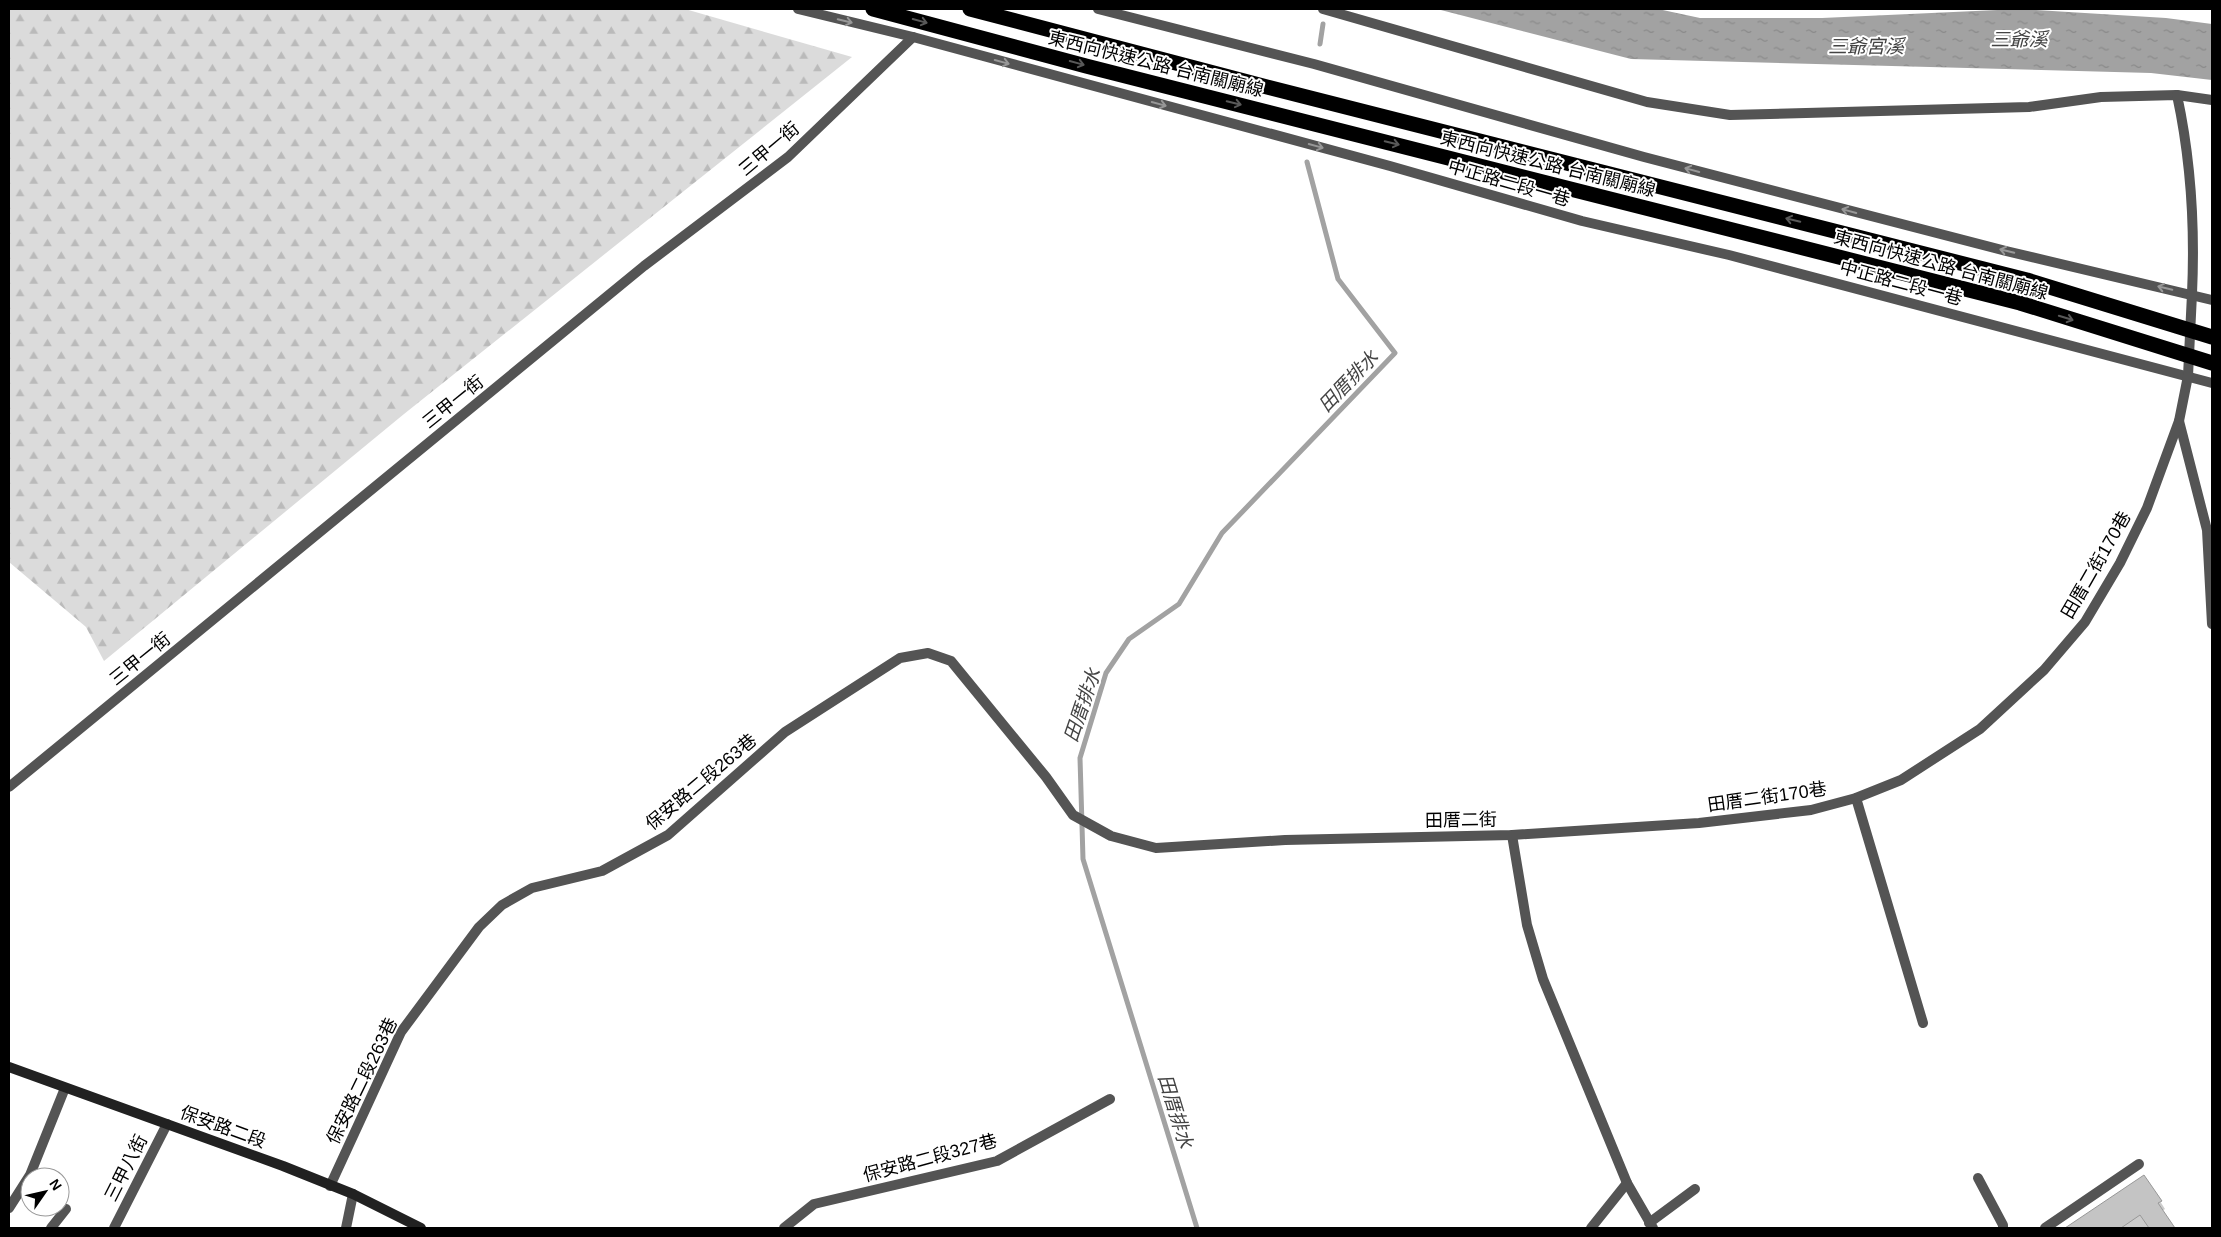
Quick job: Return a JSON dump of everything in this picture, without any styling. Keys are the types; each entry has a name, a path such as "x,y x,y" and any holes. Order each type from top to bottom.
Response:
{"highway":[{"name":"東西向快速公路 台南關廟線","path":"873,9 1096,68 2020,303 2212,363"},
{"name":"東西向快速公路 台南關廟線","path":"970,9 1277,90 2027,280 2212,338"}],"street":[{"name":"中正路二段一巷","path":"798,9 1390,166 1582,221 1730,255 2212,383"},
{"path":"1098,9 1314,64 1644,158 2006,251 2212,300"},
{"path":"1323,9 1647,102 1730,115 2029,107 2101,97 2177,95 2212,100"},
{"name":"三甲一街","path":"9,787 644,266 788,157 913,38"},
{"name":"田厝二街170巷","path":"1512,835 1699,823 1811,810 1856,798 1901,780 1980,729 2044,670 2085,622 2120,563 2147,508 2179,421 2188,376 2194,256 2186,135 2177,95"},
{"path":"2179,421 2207,530 2212,624"},
{"name":"保安路二段263巷","path":"330,1186 401,1032 479,927 502,905 532,888 602,871 668,835 785,732 900,658 928,653 951,662 1046,777 1074,815"},
{"path":"1856,798 1923,1023"},
{"name":"田厝二街","path":"1074,815 1111,836 1156,848 1285,840 1512,835 1527,925 1543,979 1627,1183 1651,1226"},
{"name":"保安路二段","path":"9,1068 167,1124 353,1194 421,1228"},
{"path":"9,1208 30,1175 65,1088"},
{"name":"保安路二段327巷","path":"784,1228 814,1204 996,1161 1110,1099"},
{"name":"三甲八街","path":"114,1228 167,1124"},
{"path":"2045,1228 2139,1164"},
{"path":"1978,1178 2003,1228"},
{"path":"1591,1228 1627,1183"},
{"path":"1651,1226 1695,1189"},
{"path":"346,1228 353,1194"},
{"path":"51,1228 60,1217"}],"green space":[{"path":"9,9 685,9 852,57 404,414 104,661 86,627 9,562"}],"water":[{"name":"三爺溪","path":"1437,9 1658,9 1700,18 1822,18 2019,9 2166,18 2212,24 2212,80 2151,73 1631,59"}],"building":[{"path":"2144,1175 2162,1201 2158,1203 2175,1228 2149,1228 2140,1215 2121,1228 2065,1228"}],"waterway":[{"name":"田厝排水","path":"1320,44 1323,24"},
{"name":"田厝排水","path":"1197,1228 1083,859 1080,758 1106,673 1129,639 1179,604 1222,533 1395,353 1338,279 1307,162"}],"water label":[{"name":"三爺宮溪","path":"1866,46"}]}
